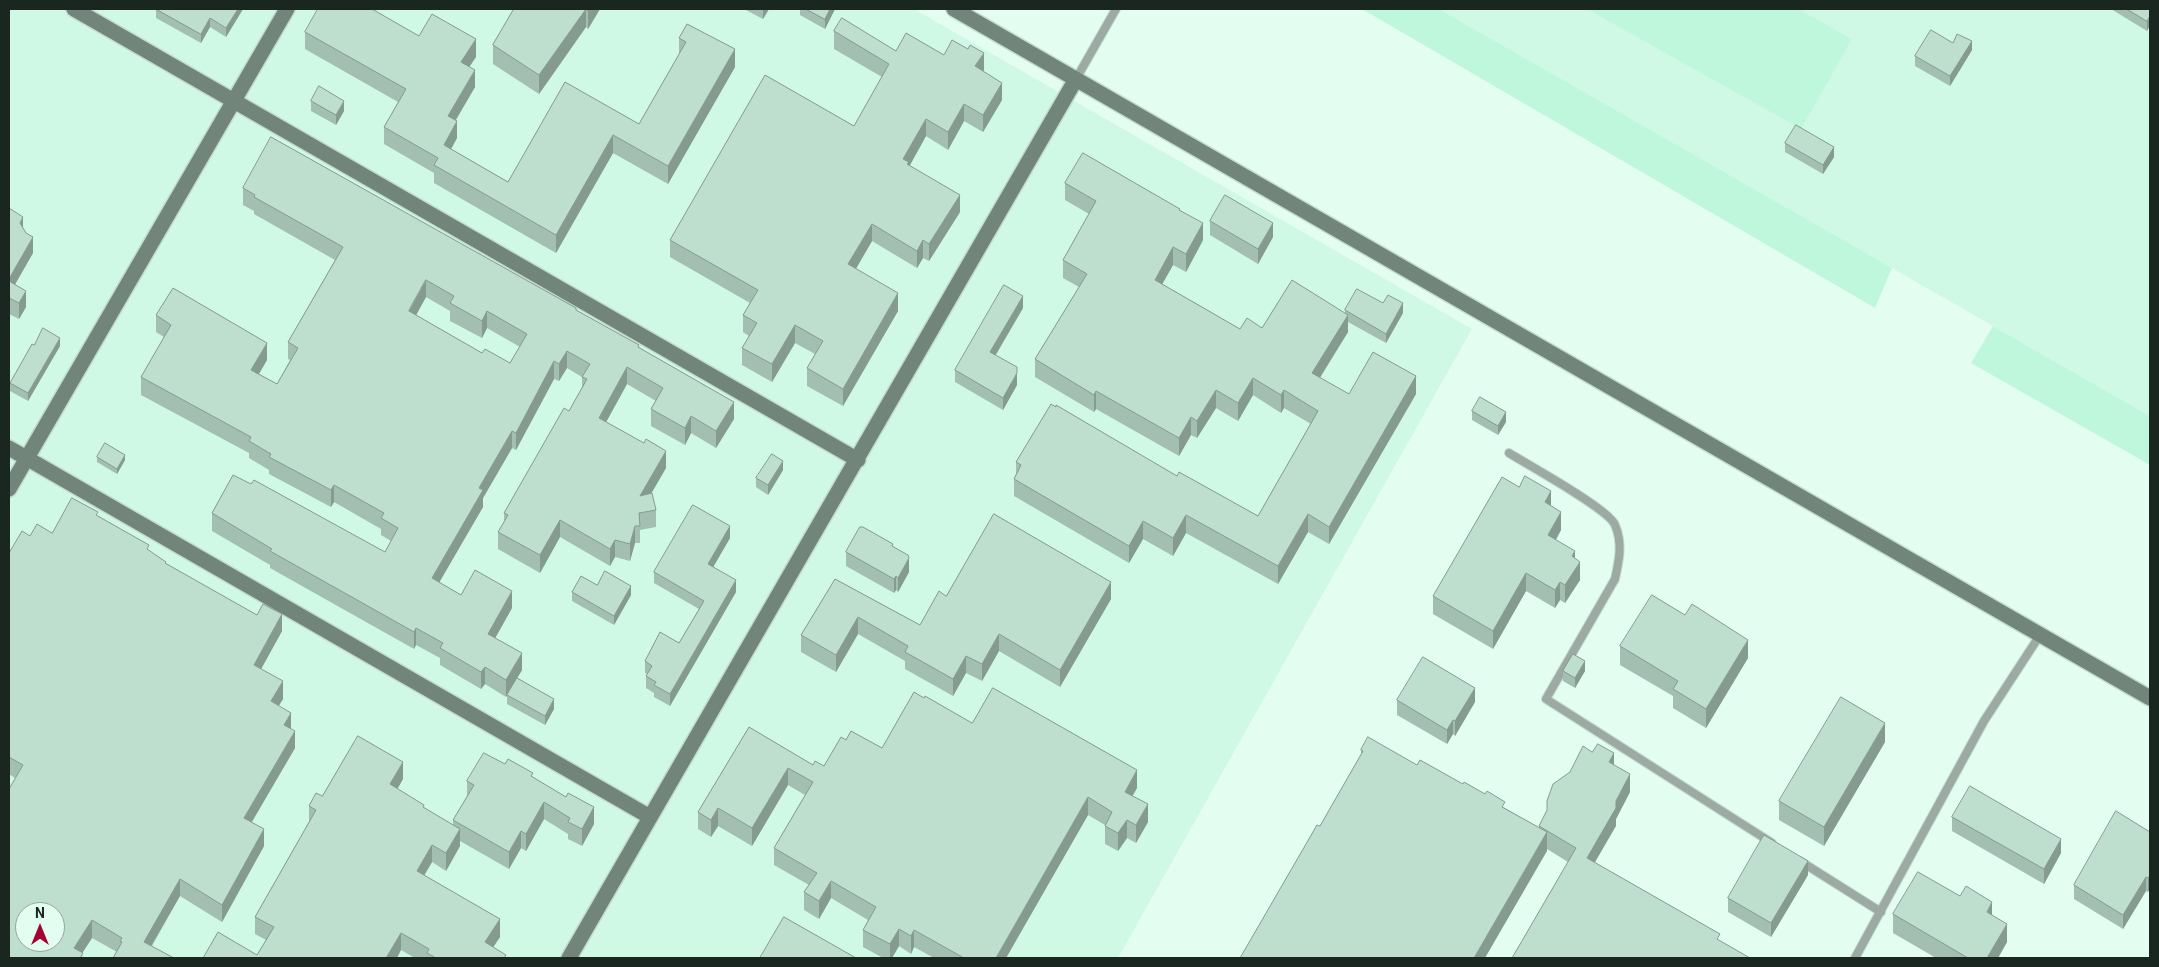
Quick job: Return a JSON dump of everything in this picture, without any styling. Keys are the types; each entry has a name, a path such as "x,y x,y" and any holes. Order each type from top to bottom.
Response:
{"street":[{"path":"74,9 858,460"},
{"path":"9,489 232,100 287,9"},
{"path":"954,9 2150,698"},
{"path":"569,958 858,460 1076,79"},
{"path":"9,448 650,817"}],"lane":[{"path":"1076,79 1116,9"},
{"path":"1509,453 1590,502 1615,523 1620,542 1620,558 1615,579 1546,699 1780,848"},
{"path":"1855,958 1984,721 2040,635"},
{"path":"1789,854 1881,912"}],"shaded area":[{"path":"9,9 914,9 1472,329 1118,958 9,958"},
{"path":"1362,9 1439,9 1892,268 1875,308"},
{"path":"1439,9 2150,9 2150,416 1993,326"},
{"path":"1587,9 1798,9 1852,39 1801,129"},
{"path":"1993,326 2150,416 2150,465 1971,363"}],"building":[{"path":"156,9 238,9 226,28 210,18 201,34"},
{"path":"318,9 372,9 419,36 432,14 476,39 461,62 475,70 448,116 457,121 444,145 508,182 565,82 639,124 686,42 679,38 687,24 735,49 668,166 613,135 556,235 434,165 438,158 384,127 406,89 305,32"},
{"path":"514,9 586,9 539,75 493,45"},
{"path":"806,9 830,9 825,19"},
{"path":"2127,9 2150,9 2150,16 2147,21"},
{"path":"842,18 896,51 906,33 944,55 952,40 968,49 970,45 984,53 975,66 1002,83 983,115 964,104 948,132 926,119 903,159 909,162 907,164 960,195 929,244 923,240 917,251 872,224 848,264 898,293 843,389 807,368 823,341 795,325 772,364 742,348 757,323 743,315 758,290 670,240 765,75 854,126 889,64 834,31"},
{"path":"1931,30 1953,43 1957,34 1972,41 1950,76 1915,56"},
{"path":"319,86 344,101 336,115 311,101"},
{"path":"1796,125 1834,147 1823,165 1785,143"},
{"path":"271,137 576,308 576,310 639,345 638,347 734,402 716,431 691,416 685,428 651,409 663,388 627,367 599,418 644,443 646,439 666,451 640,496 652,493 656,510 639,513 640,526 635,526 630,544 615,540 610,549 560,520 540,555 498,532 508,515 504,513 564,408 569,411 587,379 582,377 590,364 567,351 559,364 554,361 516,433 512,431 479,488 483,490 432,578 461,595 475,570 512,591 488,634 522,653 506,680 485,667 481,672 440,648 443,643 416,628 414,632 270,551 272,549 212,513 233,475 251,484 254,480 385,552 398,528 381,518 384,513 334,485 331,490 269,457 271,454 249,441 251,437 141,377 171,325 156,315 173,288 267,343 251,370 277,384 298,348 288,342 343,247 254,197 255,195 243,188","holes":["426,280 454,296 450,303 482,321 487,311 527,334 510,363 485,349 482,353 409,311"]},
{"path":"1083,153 1203,223 1186,254 1173,247 1155,280 1240,329 1247,318 1262,328 1292,280 1348,315 1312,373 1349,394 1373,352 1416,376 1329,527 1308,514 1278,566 1186,515 1173,538 1143,521 1129,546 1014,479 1021,465 1016,462 1051,404 1056,407 1056,405 1177,476 1179,472 1258,516 1318,411 1284,390 1281,395 1253,378 1238,403 1216,390 1197,421 1191,417 1179,438 1096,391 1094,395 1035,359 1087,274 1063,260 1096,201 1065,183"},
{"path":"1225,195 1273,223 1258,249 1210,221"},
{"path":"9,208 23,217 20,223 26,233 33,237 9,279"},
{"path":"9,281 26,291 19,303 9,298"},
{"path":"1004,285 1023,296 990,352 1017,367 1017,373 1003,398 955,370"},
{"path":"1357,289 1383,303 1388,295 1403,303 1386,334 1345,310"},
{"path":"43,328 60,338 28,393 10,383"},
{"path":"1480,397 1506,412 1498,426 1472,411"},
{"path":"105,443 125,455 117,469 97,457"},
{"path":"772,454 783,461 768,485 756,478"},
{"path":"1525,476 1551,491 1545,502 1561,512 1548,535 1575,551 1572,556 1580,562 1565,585 1560,582 1555,590 1526,573 1493,631 1433,596 1502,477 1519,487"},
{"path":"72,498 98,512 96,515 149,545 147,549 165,563 257,615 263,604 282,614 254,665 283,681 271,701 291,713 284,725 295,731 244,818 264,829 222,905 180,879 144,942 174,958 113,958 122,942 120,941 122,938 92,920 74,948 83,953 80,958 9,958 9,789 23,765 9,757 9,553 22,531 30,536 37,524 52,533"},
{"path":"693,505 730,526 708,564 736,580 670,694 654,685 656,682 646,676 652,666 645,661 660,632 679,643 704,601 654,572"},
{"path":"994,514 1111,582 1060,670 999,634 982,664 966,656 953,679 905,652 908,646 858,617 836,655 801,635 835,579 920,625 939,591 946,596"},
{"path":"860,527 893,544 892,546 908,555 909,558 898,578 896,576 894,579 846,552"},
{"path":"605,571 631,586 614,616 572,592 581,576 597,585"},
{"path":"1652,595 1685,615 1692,604 1748,640 1706,709 1673,689 1678,681 1620,646"},
{"path":"1573,654 1585,661 1575,678 1563,671"},
{"path":"1423,657 1475,688 1455,721 1453,720 1447,730 1397,700"},
{"path":"517,678 554,699 545,716 507,695"},
{"path":"993,688 1137,770 1125,792 1148,804 1136,825 1127,820 1118,833 1105,826 1112,812 1088,797 996,958 964,958 914,930 911,936 899,929 890,944 863,930 876,907 831,881 819,901 804,892 817,873 774,848 813,782 788,768 752,828 718,808 711,820 698,812 749,727 813,765 815,761 824,766 841,737 846,740 851,731 882,748 914,692 924,698 925,696 972,723"},
{"path":"1841,697 1885,723 1824,827 1779,801"},
{"path":"358,736 403,762 390,784 424,805 423,807 460,829 446,853 432,845 417,871 500,919 485,942 506,955 504,958 436,958 427,953 429,949 401,933 386,958 203,958 218,932 257,955 274,927 255,917 316,810 309,806 316,793 322,796"},
{"path":"1368,737 1417,765 1420,760 1463,784 1464,782 1485,794 1487,791 1505,802 1502,807 1547,832 1474,958 1240,958 1317,825 1320,826 1363,751 1361,750"},
{"path":"1598,744 1614,753 1609,762 1630,774 1616,801 1616,808 1587,858 1720,934 1717,939 1750,958 1512,958 1576,848 1539,826 1547,810 1547,801 1553,784 1570,772 1583,746 1592,752"},
{"path":"484,753 505,764 508,759 533,773 531,776 566,797 568,793 594,807 582,829 568,822 570,818 544,802 526,834 521,831 509,852 453,820 474,785 467,781"},
{"path":"1970,786 2061,839 2044,869 1952,817"},
{"path":"2116,811 2150,832 2150,875 2148,878 2146,877 2123,915 2074,885"},
{"path":"1764,835 1808,861 1771,923 1728,898"},
{"path":"1918,872 1960,896 1966,886 1992,902 1987,912 2007,924 1987,958 1968,958 1893,914"},
{"path":"784,917 856,958 760,958"}]}
